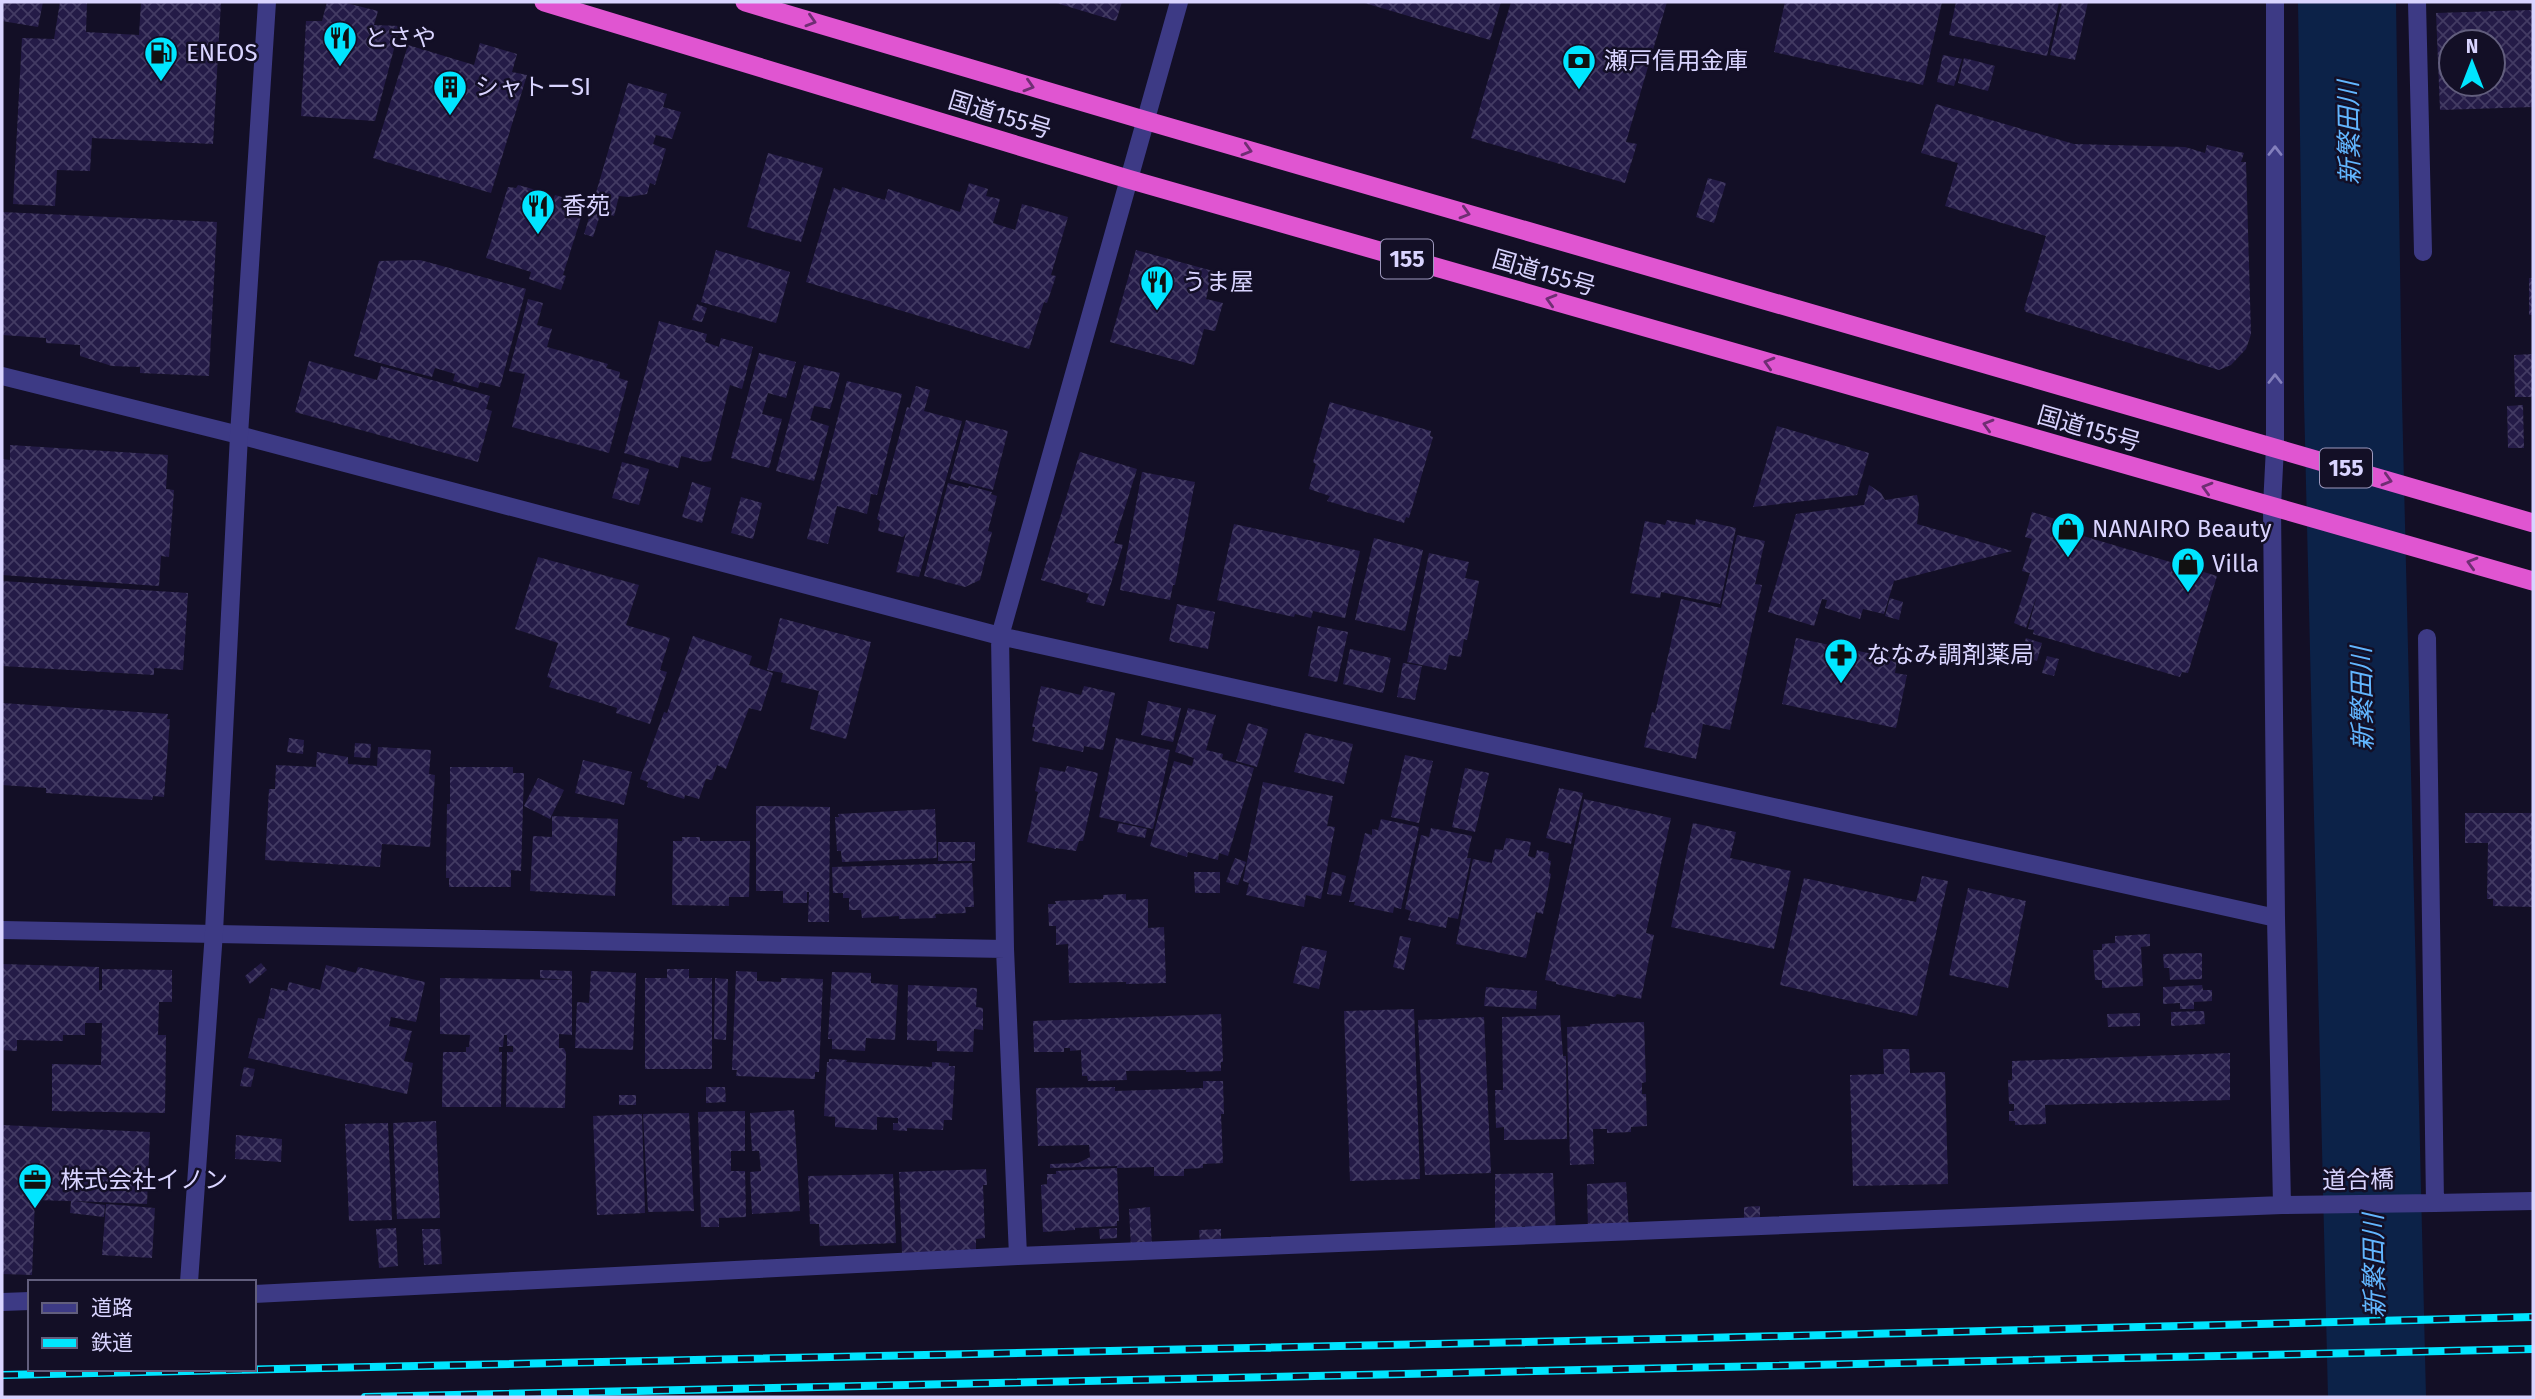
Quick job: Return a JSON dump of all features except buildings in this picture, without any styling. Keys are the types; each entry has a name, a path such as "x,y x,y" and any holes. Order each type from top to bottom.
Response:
{"highway":[{"name":"国道155号","path":"544,2 1128,180 2533,581"},
{"name":"国道155号","path":"745,2 2533,523"}],"street":[{"path":"189,1280 214,932 239,435 267,2"},
{"path":"1018,1256 1005,949 1000,636 1179,2"},
{"path":"2275,2 2275,447 2272,506 2282,1205"},
{"path":"2417,2 2423,252"},
{"path":"2,376 239,435 1000,636 2276,918"},
{"path":"2427,638 2435,1203"},
{"path":"2,930 1005,949"},
{"name":"道合橋","path":"256,1294 1018,1256 2282,1205 2533,1201"},
{"path":"2,1302 28,1301"}],"waterway":[{"name":"新繁田川","path":"2347,2 2353,400 2377,1397"}],"railway":[{"path":"256,1369 2533,1317"},
{"path":"365,1397 2533,1349"},
{"path":"2,1375 186,1371"}],"place":[{"name":"とさや","path":"340,68"},
{"name":"ENEOS","path":"161,83"},
{"name":"瀬戸信用金庫","path":"1579,91"},
{"name":"シャトーSI","path":"450,117"},
{"name":"香苑","path":"538,236"},
{"name":"うま屋","path":"1157,312"},
{"name":"NANAIRO Beauty","path":"2068,559"},
{"name":"Villa","path":"2188,594"},
{"name":"ななみ調剤薬局","path":"1841,685"},
{"name":"株式会社イノン","path":"35,1210"}]}
